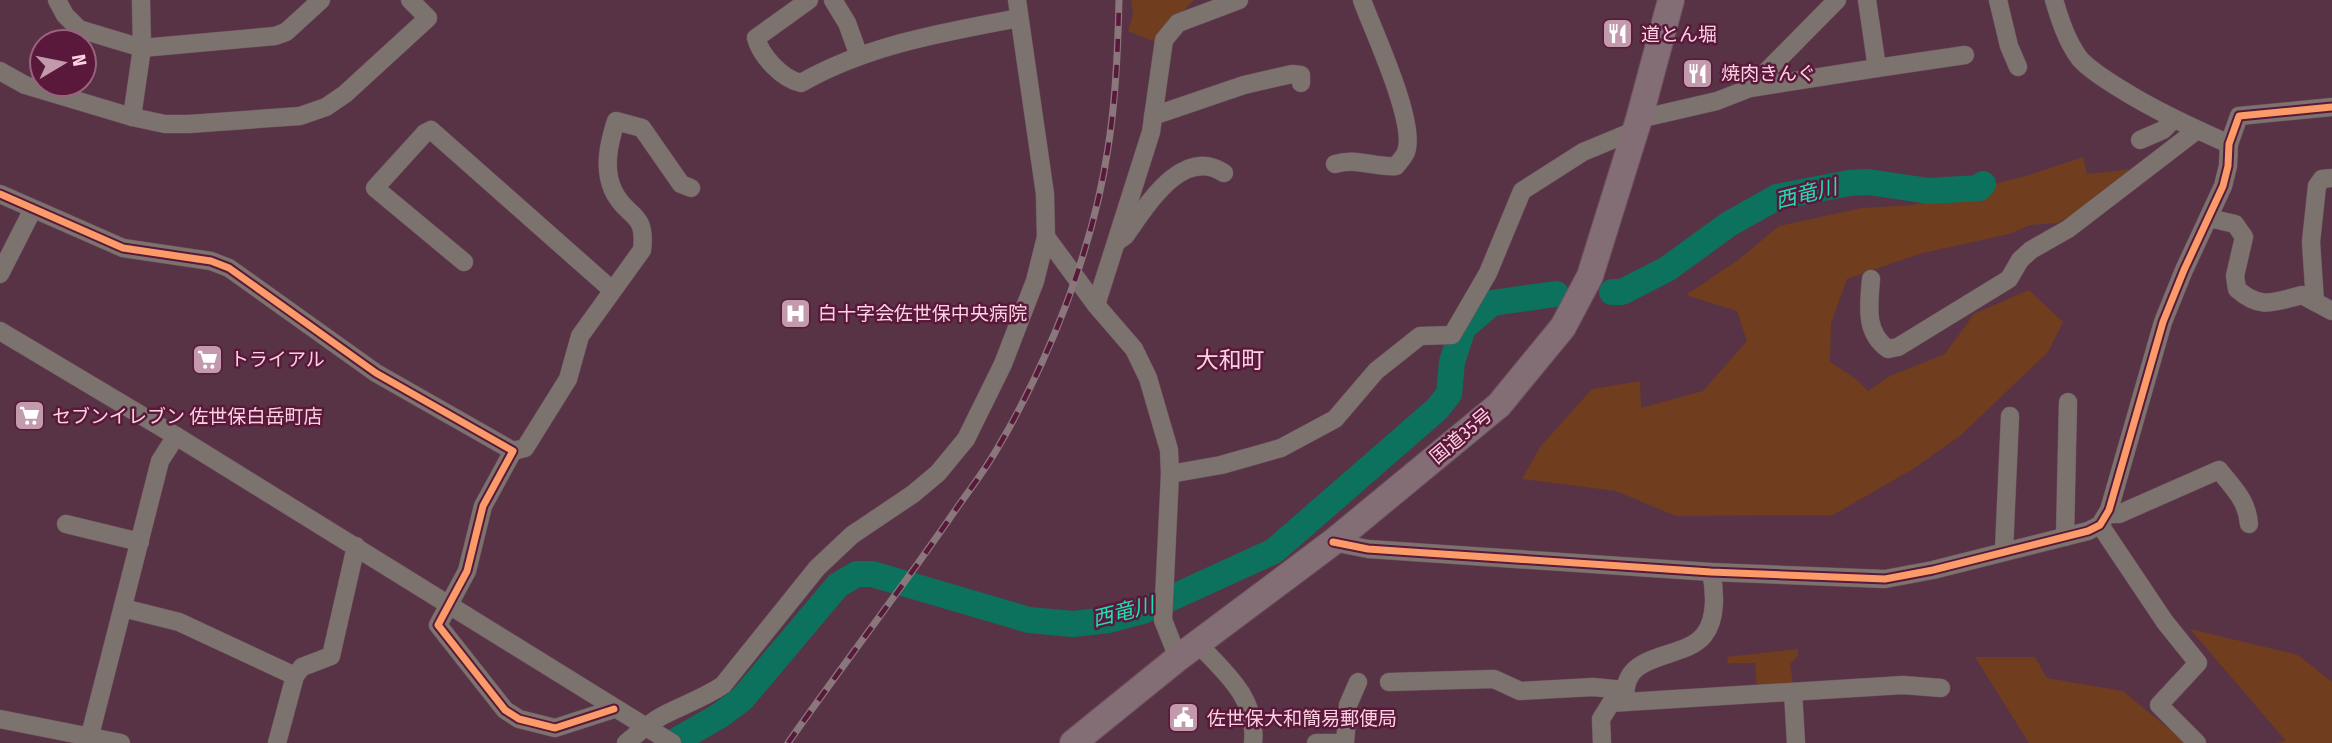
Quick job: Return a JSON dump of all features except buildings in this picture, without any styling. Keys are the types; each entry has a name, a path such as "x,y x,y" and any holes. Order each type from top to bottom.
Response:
{"highway":[{"name":"国道35号","path":"1073,743 1188,651 1333,542 1499,405 1563,327 1590,276 1637,124 1671,0"}],"street":[{"path":"57,0 65,15 79,29 142,48 275,36 286,32 321,0"},
{"path":"132,117 142,48 141,0"},
{"path":"0,71 25,85 132,117 165,124 300,116 326,107 345,94 428,18 410,0"},
{"path":"809,0 756,38 759,49 776,68 794,82 801,83 859,56 935,35 1019,18"},
{"path":"833,0 848,23 859,56"},
{"path":"626,743 644,727 664,715 705,697 723,685 817,568 852,536 913,494 937,473 966,439 1003,364 1035,281 1046,237 1045,194 1017,0"},
{"path":"1096,305 1152,132 1164,40 1178,23 1239,0"},
{"path":"1335,164 1348,160 1384,167 1396,166 1406,152 1408,134 1395,80 1362,0"},
{"path":"1750,88 1837,0"},
{"path":"1867,0 1877,68"},
{"path":"1998,0 2009,46 2018,67"},
{"path":"2054,0 2064,31 2081,60 2107,80 2173,120 2229,144"},
{"path":"1170,474 1221,465 1281,448 1335,419 1376,371 1420,337 1452,335 1488,273 1522,191 1583,152 1637,124 1717,101 1750,88 1965,55"},
{"path":"1153,116 1244,85 1293,74 1301,75 1301,83"},
{"path":"2197,743 2159,705 2198,663 2165,622 2103,519 2163,322 2183,270 2223,186 2228,166 2229,144 2239,116 2332,107"},
{"path":"2140,140 2163,130 2173,120"},
{"path":"0,194 123,248 211,261 229,268 376,373 513,451 525,448 568,379 580,336 642,250 645,233 640,220 613,190 607,169 616,121 642,128 681,184 691,188"},
{"path":"464,262 375,188 425,133 431,130 612,290"},
{"path":"1871,279 1868,320 1872,331 1880,344 1888,349 1898,347 2009,279 2020,260 2031,250 2068,229 2197,130"},
{"path":"1115,243 1125,236 1167,181 1181,172 1196,167 1214,167 1224,173"},
{"path":"2315,302 2311,242 2317,186 2322,179 2332,178"},
{"path":"0,274 33,209"},
{"path":"2209,218 2235,225 2244,237 2235,276 2237,289 2249,300 2269,303 2302,295 2332,311"},
{"path":"1046,237 1096,305 1134,349 1148,378 1169,450 1163,620 1188,651 1237,687 1251,708 1255,731 1253,743"},
{"path":"0,331 356,546 667,740"},
{"path":"2065,537 2068,402"},
{"path":"2004,550 2010,416"},
{"path":"89,740 160,461 176,436"},
{"path":"513,451 483,506 467,571 438,625 505,710 519,719 555,728 614,709"},
{"path":"1333,542 1379,550 1711,572 1885,579 2088,531 2103,519 2219,470 2243,500 2248,509 2249,524"},
{"path":"66,524 139,542"},
{"path":"277,743 295,676 302,667 331,656 356,546"},
{"path":"1602,743 1601,719 1611,703 1625,696 1633,672 1640,665 1687,646 1706,634 1710,624 1714,588 1711,572"},
{"path":"123,608 179,622 295,676"},
{"path":"1389,682 1494,679 1520,691 1593,687 1625,696 1793,692 1903,685 1941,688"},
{"path":"1345,743 1348,705 1358,682"},
{"path":"1793,692 1796,743"},
{"path":"0,719 89,740 121,743"},
{"path":"1316,743 1339,743"}],"shaded area":[{"path":"1131,0 1194,0 1153,41 1128,31 1133,14"},
{"path":"2083,157 2087,174 2132,169 2083,208 2058,223 2030,225 2009,234 1919,254 1847,279 1831,323 1830,362 1856,379 1868,391 1890,376 1945,354 1974,314 2029,290 2063,322 2048,352 1960,436 1913,469 1833,515 1676,516 1616,491 1522,479 1540,447 1592,389 1640,381 1641,408 1703,391 1747,341 1737,311 1686,295 1738,260 1779,226 1862,208 1913,205 2029,175"},
{"path":"2190,629 2298,655 2332,682 2332,743 2276,743 2286,741"},
{"path":"1798,649 1798,656 1790,664 1793,684 1757,688 1755,663 1728,663 1727,657"},
{"path":"1975,657 2035,657 2047,678 2123,691 2186,743 2029,743"}],"waterway":[{"name":"西竜川","path":"1612,292 1622,292 1667,269 1729,224 1777,197 1849,183 1868,182 1929,191 1979,188 1983,184"},
{"name":"西竜川","path":"672,743 719,716 742,699 838,585 857,574 872,574 1029,620 1073,624 1109,620 1143,611 1274,551 1437,409 1449,394 1452,362 1463,328 1492,303 1556,294"}],"railway":[{"path":"788,743 987,466 1016,415 1051,342 1080,265 1101,187 1113,111 1119,0"}],"cycle path":[{"path":"1333,542 1368,549 1412,552 1711,572 1885,579 1933,570 2088,531 2100,525 2109,510 2163,322 2223,186 2228,166 2229,144 2239,116 2332,107"},
{"path":"0,194 123,248 211,261 229,268 376,373 513,451 483,506 467,571 438,625 505,710 519,719 555,728 614,709"}],"place":[{"name":"道とん堀","path":"1618,34"},
{"name":"焼肉きんぐ","path":"1698,73"},
{"name":"白十字会佐世保中央病院","path":"795,313"},
{"name":"トライアル","path":"207,359"},
{"name":"セブンイレブン 佐世保白岳町店","path":"29,416"},
{"name":"佐世保大和簡易郵便局","path":"1184,718"}],"district":[{"name":"大和町","path":"1230,360"}]}
